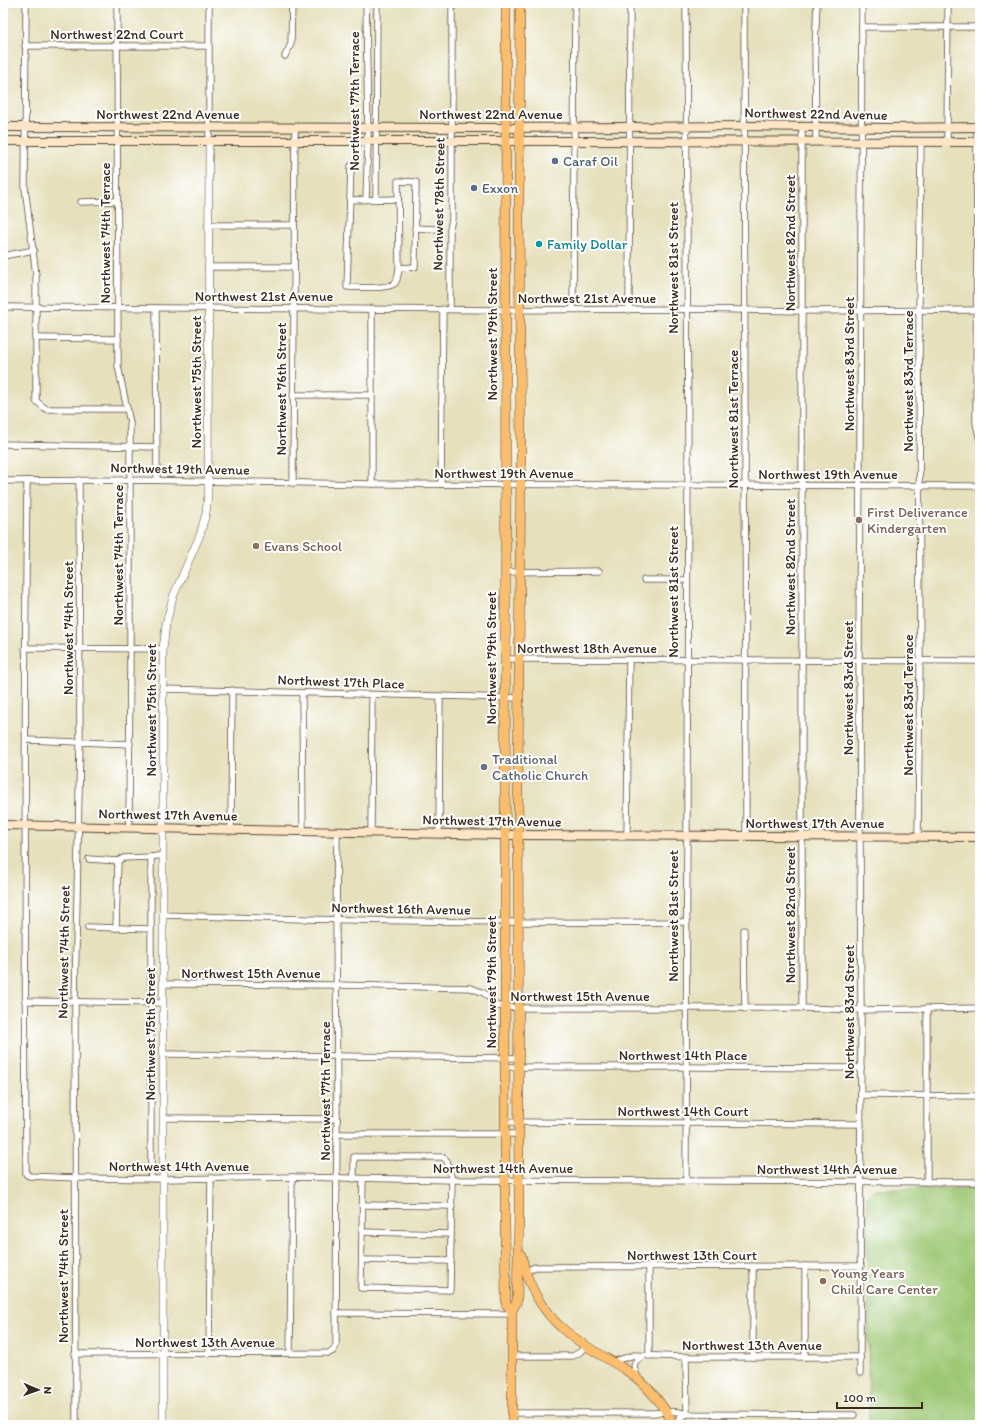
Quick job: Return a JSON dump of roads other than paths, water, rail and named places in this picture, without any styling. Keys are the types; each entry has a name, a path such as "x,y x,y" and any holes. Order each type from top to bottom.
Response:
{"main road":[{"name":"Northwest 79th Street","path":"506,3 505,1180 506,1304 512,1312"},
{"name":"Northwest 79th Street","path":"512,1425 512,1312 517,1301 517,1264 519,1248 518,698 520,485 520,3"},
{"path":"506,13 511,40 515,48 520,52"},
{"name":"Northwest 22nd Avenue","path":"3,127 978,127"},
{"name":"Northwest 22nd Avenue","path":"3,141 978,142"},
{"path":"507,217 519,216"},
{"path":"506,406 520,406"},
{"name":"Northwest 17th Avenue","path":"3,825 505,835 980,836"},
{"path":"519,1248 525,1272 533,1291 549,1314 564,1330 639,1380 654,1395 674,1425"}],"street":[{"path":"26,3 25,188 36,275 36,401 46,409 127,409"},
{"path":"117,3 117,141"},
{"name":"Northwest 75th Street","path":"163,1425 163,649 166,624 173,597 200,535 206,513 209,482 209,3"},
{"path":"286,56 291,44 292,3"},
{"name":"Northwest 77th Terrace","path":"366,3 368,141 366,199"},
{"name":"Northwest 77th Terrace","path":"376,199 377,3"},
{"name":"Northwest 78th Street","path":"450,309 450,229 452,219 452,3"},
{"path":"573,309 575,3"},
{"path":"629,310 630,3"},
{"name":"Northwest 81st Street","path":"686,3 688,309 688,836 686,1181"},
{"name":"Northwest 81st Terrace","path":"744,3 744,660 746,836"},
{"path":"816,142 815,47 817,3"},
{"name":"Northwest 83rd Street","path":"860,1373 862,1010 859,661 862,3"},
{"path":"947,142 948,3"},
{"path":"862,27 980,27"},
{"name":"Northwest 22nd Court","path":"25,46 208,46"},
{"name":"Northwest 82nd Street","path":"802,126 802,1008"},
{"name":"Northwest 76th Street","path":"293,483 296,127"},
{"path":"978,127 978,310 976,423 980,442"},
{"name":"Northwest 74th Terrace","path":"117,141 118,366 130,423 129,827"},
{"name":"Northwest 83rd Terrace","path":"918,836 920,661 921,142"},
{"path":"351,166 347,287 388,287 395,284 398,278 399,268 398,181 416,182 415,267 399,268"},
{"path":"350,200 398,199"},
{"path":"80,202 117,201"},
{"path":"208,225 294,225"},
{"path":"415,228 435,228"},
{"path":"3,256 34,250"},
{"path":"208,267 294,267"},
{"name":"Northwest 21st Avenue","path":"3,307 372,308 506,310 688,309 745,311 978,310"},
{"path":"156,308 157,480"},
{"path":"372,308 372,484"},
{"path":"441,484 443,309"},
{"path":"36,338 118,339"},
{"path":"293,395 372,395"},
{"path":"3,444 156,447"},
{"name":"Northwest 74th Street","path":"76,1425 75,1002 80,742 79,480"},
{"name":"Northwest 19th Avenue","path":"3,481 157,480 209,482 505,485 980,486"},
{"path":"27,481 25,648 25,1001 163,1003"},
{"path":"505,572 599,571"},
{"path":"644,580 687,580"},
{"path":"25,648 163,649"},
{"name":"Northwest 18th Avenue","path":"506,659 980,662"},
{"path":"628,835 629,660"},
{"name":"Northwest 17th Place","path":"162,689 518,698"},
{"path":"231,829 232,690"},
{"path":"302,693 303,831"},
{"path":"371,833 372,695"},
{"path":"440,696 440,833"},
{"path":"26,740 130,744"},
{"name":"Northwest 77th Terrace","path":"333,1351 336,1346 336,920 338,832"},
{"path":"88,859 118,861 123,858 146,858 163,855"},
{"path":"151,857 151,1178"},
{"path":"116,928 118,861"},
{"name":"Northwest 16th Avenue","path":"163,915 336,920 687,922"},
{"path":"88,927 151,929"},
{"path":"744,930 745,1009"},
{"name":"Northwest 15th Avenue","path":"163,984 337,985 471,988 484,993 497,1006 505,1008 802,1008 862,1010 980,1008"},
{"name":"Northwest 14th Avenue","path":"25,1001 26,1174 29,1176 75,1178 292,1177 452,1180 980,1182"},
{"path":"927,1008 927,1182"},
{"name":"Northwest 14th Place","path":"163,1054 337,1055 505,1062 686,1067 861,1068"},
{"name":"Northwest 14th Place","path":"505,1062 519,1062"},
{"path":"861,1095 980,1096"},
{"path":"164,1118 337,1119"},
{"name":"Northwest 14th Court","path":"506,1122 861,1124"},
{"path":"336,1134 519,1134"},
{"path":"354,1179 354,1157 442,1157 448,1161 452,1180 450,1290 361,1288 363,1179"},
{"path":"290,1353 292,1177"},
{"path":"209,1354 211,1178"},
{"path":"362,1205 452,1206"},
{"path":"362,1232 451,1234"},
{"path":"362,1260 451,1262"},
{"path":"753,1357 754,1266"},
{"path":"805,1266 805,1357"},
{"name":"Northwest 13th Court","path":"525,1272 535,1267 860,1266"},
{"path":"639,1380 634,1365 636,1360 646,1356 649,1267"},
{"path":"336,1312 512,1312"},
{"path":"512,1356 573,1356 586,1346"},
{"name":"Northwest 13th Avenue","path":"76,1354 329,1353 333,1351"},
{"name":"Northwest 13th Avenue","path":"612,1362 634,1355 686,1357 860,1357"},
{"path":"686,1357 687,1414"},
{"path":"512,1413 654,1413 665,1411 687,1414 854,1415"},
{"path":"677,1425 679,1418 687,1414"}],"railway":[{"path":"3,45 8,3"}],"place":[{"name":"Caraf Oil","path":"555,161"},
{"name":"Exxon","path":"474,188"},
{"name":"Family Dollar","path":"539,244"},
{"name":"First Deliverance Kindergarten","path":"859,520"},
{"name":"Evans School","path":"256,546"},
{"name":"Traditional Catholic Church","path":"484,767"},
{"name":"Young Years Child Care Center","path":"823,1281"}]}
